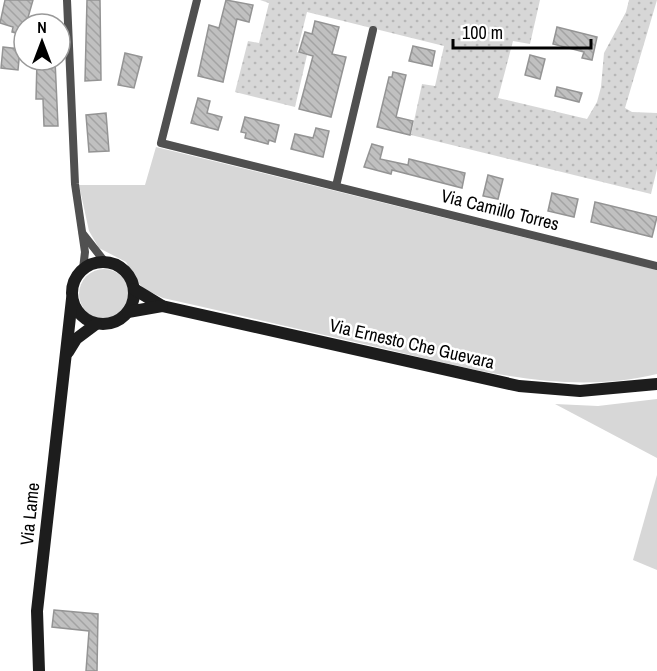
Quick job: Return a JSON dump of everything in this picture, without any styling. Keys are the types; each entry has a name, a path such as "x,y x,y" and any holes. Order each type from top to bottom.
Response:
{"street":[{"path":"67,0 75,184 85,260 74,281 72,299 81,316 96,324 116,322 129,312 134,289 126,272 118,266 105,262 93,263 82,269"},
{"name":"Via Camillo Torres","path":"197,0 161,143 657,266"},
{"path":"336,186 373,30"},
{"path":"83,233 105,262"},
{"name":"Via Ernesto Che Guevara","path":"134,289 162,306 519,386 579,391 657,384"},
{"name":"Via Lame","path":"39,671 37,611 72,299"},
{"name":"Via Ernesto Che Guevara","path":"129,312 162,306"},
{"name":"Via Lame","path":"64,361 76,339 96,324"}],"shaded area":[{"path":"260,0 540,0 530,44 513,41 498,98 587,119 597,102 601,87 604,53 626,12 629,0 657,0 625,108 632,112 657,113 657,169 651,194 411,135 422,84 435,86 444,46 307,12 297,52 307,55 295,107 235,92 248,41 259,43 269,3"},
{"path":"156,147 657,270 657,374 622,380 587,382 516,377 163,298 146,290 138,283 126,262 99,248 89,231 79,185 145,185"},
{"path":"104,269 122,276 129,294 122,312 104,319 86,312 79,294 86,276"},
{"path":"657,399 657,458 555,404 598,406"},
{"path":"657,475 657,570 633,560"}],"building":[{"path":"5,0 33,0 30,12 12,12 12,27 0,23"},
{"path":"87,0 100,0 101,80 85,81"},
{"path":"226,0 253,5 249,22 237,19 223,82 198,76 209,25 219,28"},
{"path":"315,21 339,27 332,54 346,57 331,117 299,109 313,56 299,52 305,32 312,34"},
{"path":"557,27 597,37 592,60 582,58 584,52 553,44"},
{"path":"413,46 435,51 432,66 409,61"},
{"path":"3,47 12,48 12,69 1,68"},
{"path":"125,53 142,57 134,88 118,85"},
{"path":"530,55 545,59 540,79 525,75"},
{"path":"37,72 56,72 58,126 44,126 43,99 36,99"},
{"path":"393,72 406,75 396,117 413,121 410,135 377,127 389,77 392,77"},
{"path":"557,87 582,93 579,102 555,96"},
{"path":"198,98 210,101 207,113 222,117 218,130 191,123"},
{"path":"106,113 109,151 89,152 86,115"},
{"path":"245,117 279,125 275,142 269,140 268,144 245,138 246,133 241,132"},
{"path":"316,128 329,131 323,157 291,149 295,134 313,138"},
{"path":"372,144 383,147 380,159 408,165 409,159 465,173 462,188 392,170 391,174 364,167"},
{"path":"488,175 503,179 498,199 483,196"},
{"path":"552,193 578,199 574,217 548,211"},
{"path":"595,202 657,217 652,237 591,222"},
{"path":"54,610 98,614 97,671 86,671 89,631 52,627"}]}
